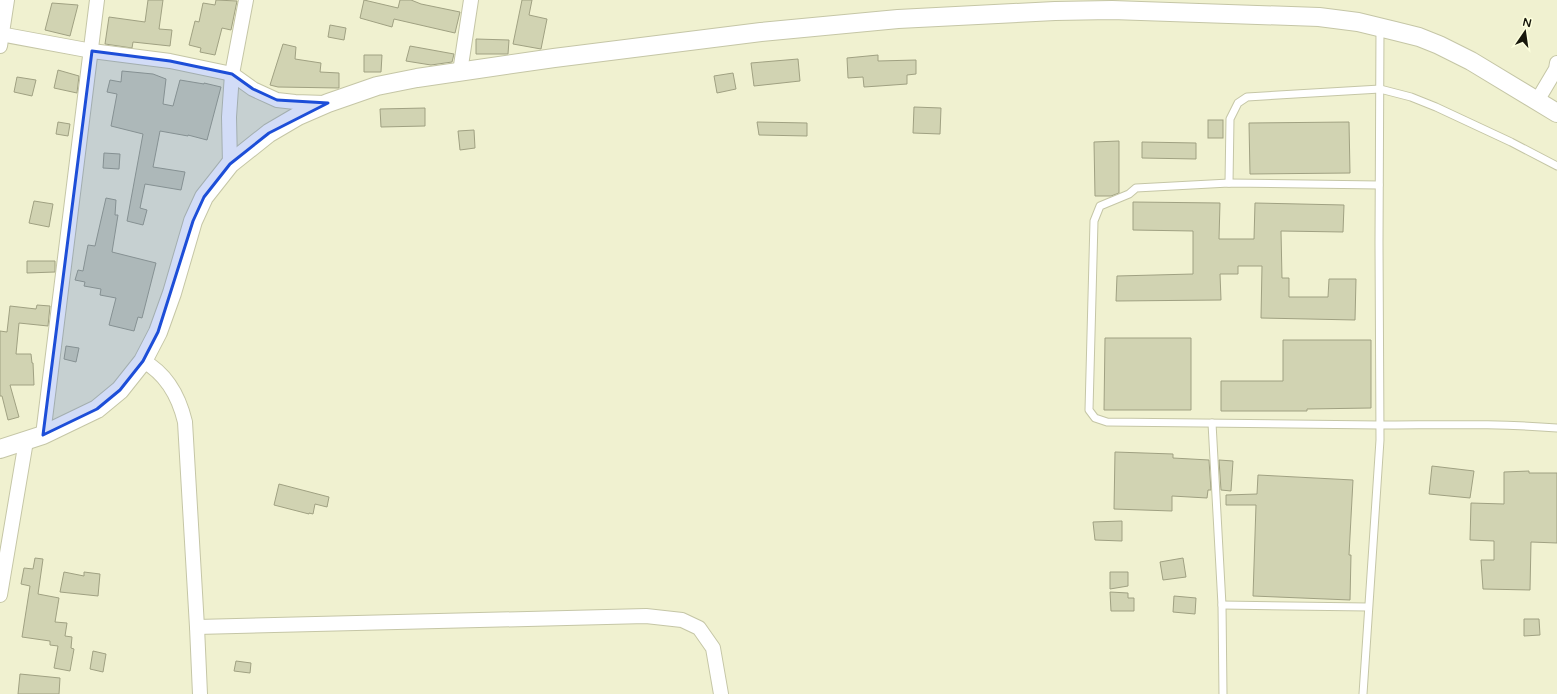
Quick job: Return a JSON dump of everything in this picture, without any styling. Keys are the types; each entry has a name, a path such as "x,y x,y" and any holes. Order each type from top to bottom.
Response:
{"street":[{"path":"7,0 1,38 170,61 232,74 252,90 277,100 328,103"},
{"path":"43,435 92,51 97,0"},
{"path":"230,164 229,117 232,74 246,0"},
{"path":"460,72 471,0"},
{"path":"0,450 43,435 97,408 120,390 143,361 158,332 172,293 193,221 204,198 230,164 269,133 298,116 328,103 377,86 417,78 554,58 754,33 898,19 977,14 1112,10 1319,17 1358,22 1380,27 1419,37 1439,45 1471,61 1556,111"},
{"path":"1537,101 1556,70 1557,63"},
{"path":"143,361 153,366 164,377 174,391 181,405 185,422 200,694"},
{"path":"0,594 26,441"},
{"path":"197,628 646,616 682,620 699,628 713,648 721,694"}],"lane":[{"path":"1363,694 1380,440 1380,27"},
{"path":"1229,183 1230,119 1238,103 1247,97 1380,89 1411,97 1436,107 1511,142 1557,166"},
{"path":"1379,185 1229,183 1136,188 1129,194 1100,206 1094,221 1089,410 1095,418 1106,422 1380,425 1453,424 1557,428"},
{"path":"1212,423 1222,605 1223,694"},
{"path":"1222,605 1368,607"}],"highlighted area":[{"path":"92,51 170,61 232,74 253,89 277,100 328,103 269,133 230,164 204,197 193,221 158,332 143,361 120,390 97,409 43,435"}],"building":[{"path":"148,0 163,0 159,29 172,30 170,46 133,42 132,48 105,44 109,17 145,22"},
{"path":"216,0 237,1 231,30 222,28 215,55 200,52 201,48 189,45 195,21 199,22 203,3 215,5"},
{"path":"364,0 398,8 400,0 411,0 421,4 460,12 455,33 394,19 392,27 360,18"},
{"path":"522,0 532,0 529,15 547,19 541,49 513,44"},
{"path":"52,3 78,5 70,36 45,30"},
{"path":"330,25 346,28 344,40 328,37"},
{"path":"476,39 509,40 508,54 476,54"},
{"path":"283,44 296,47 295,59 321,63 320,72 339,73 339,88 278,87 270,85"},
{"path":"410,46 454,54 452,62 431,65 406,61"},
{"path":"364,55 382,55 381,72 364,72"},
{"path":"878,55 878,61 916,60 916,74 907,75 907,84 864,87 863,77 848,78 847,58"},
{"path":"798,59 800,81 754,86 751,63"},
{"path":"58,70 79,76 77,93 54,88"},
{"path":"122,71 153,74 166,79 163,104 173,106 180,80 221,87 207,140 188,135 160,131 153,167 185,172 181,190 145,184 140,208 147,210 143,225 127,221 143,134 111,126 117,94 107,92 110,80 121,82"},
{"path":"733,73 736,89 717,93 714,76"},
{"path":"17,77 36,80 32,96 14,92"},
{"path":"914,107 941,108 940,134 913,133"},
{"path":"425,108 425,126 381,127 380,109"},
{"path":"1208,120 1223,120 1223,138 1208,138"},
{"path":"58,122 70,124 68,136 56,134"},
{"path":"757,122 807,123 807,136 759,135"},
{"path":"1349,122 1350,173 1250,174 1249,123"},
{"path":"474,130 475,148 460,150 458,131"},
{"path":"1119,141 1119,193 1111,196 1095,196 1094,142"},
{"path":"1142,142 1196,143 1196,159 1142,158"},
{"path":"104,153 120,154 119,169 103,168"},
{"path":"106,198 116,200 115,215 118,215 112,252 156,263 142,318 138,317 134,331 109,325 116,298 100,295 101,289 84,286 85,282 75,280 78,270 83,271 88,245 95,246"},
{"path":"34,201 53,204 49,227 29,223"},
{"path":"1133,202 1220,203 1219,239 1254,239 1255,203 1344,205 1343,232 1281,231 1282,278 1289,278 1289,297 1328,297 1329,279 1356,279 1355,320 1261,318 1262,266 1238,266 1238,274 1220,274 1221,300 1116,301 1117,276 1193,274 1193,231 1133,230"},
{"path":"27,261 55,261 55,272 27,273"},
{"path":"37,305 50,306 48,326 19,323 16,354 31,354 34,385 10,385 19,417 8,420 2,396 0,396 0,331 7,332 10,306 36,309"},
{"path":"1105,338 1191,338 1191,410 1104,410"},
{"path":"1283,340 1371,340 1371,408 1307,409 1307,411 1221,411 1221,381 1283,381"},
{"path":"66,346 79,348 76,362 64,359"},
{"path":"1115,452 1173,454 1173,458 1209,460 1211,490 1208,490 1207,498 1172,496 1172,511 1114,509"},
{"path":"1219,460 1233,461 1231,491 1221,490"},
{"path":"1432,466 1474,471 1470,498 1429,494"},
{"path":"1529,471 1529,473 1557,473 1557,543 1531,542 1530,590 1483,589 1481,560 1494,560 1494,541 1470,540 1471,503 1504,504 1504,472"},
{"path":"1258,475 1353,480 1349,555 1351,555 1350,600 1253,596 1256,505 1226,505 1226,495 1257,494"},
{"path":"279,484 329,497 327,507 315,504 313,514 309,514 274,505"},
{"path":"1122,521 1122,541 1095,540 1093,522"},
{"path":"35,558 43,559 38,594 59,598 55,622 67,623 65,636 72,637 71,648 74,649 70,671 54,668 58,646 50,645 50,641 22,637 30,586 21,584 24,568 33,569"},
{"path":"1183,558 1186,577 1163,580 1160,562"},
{"path":"64,572 84,576 84,572 100,574 98,596 60,592"},
{"path":"1110,572 1128,572 1128,586 1110,589"},
{"path":"1110,592 1128,593 1128,598 1134,598 1134,611 1111,611"},
{"path":"1174,596 1196,598 1195,614 1173,612"},
{"path":"1524,619 1539,619 1540,635 1524,636"},
{"path":"93,651 106,654 103,672 90,669"},
{"path":"236,661 251,663 250,673 234,671"},
{"path":"20,674 60,678 59,694 18,694"}]}
